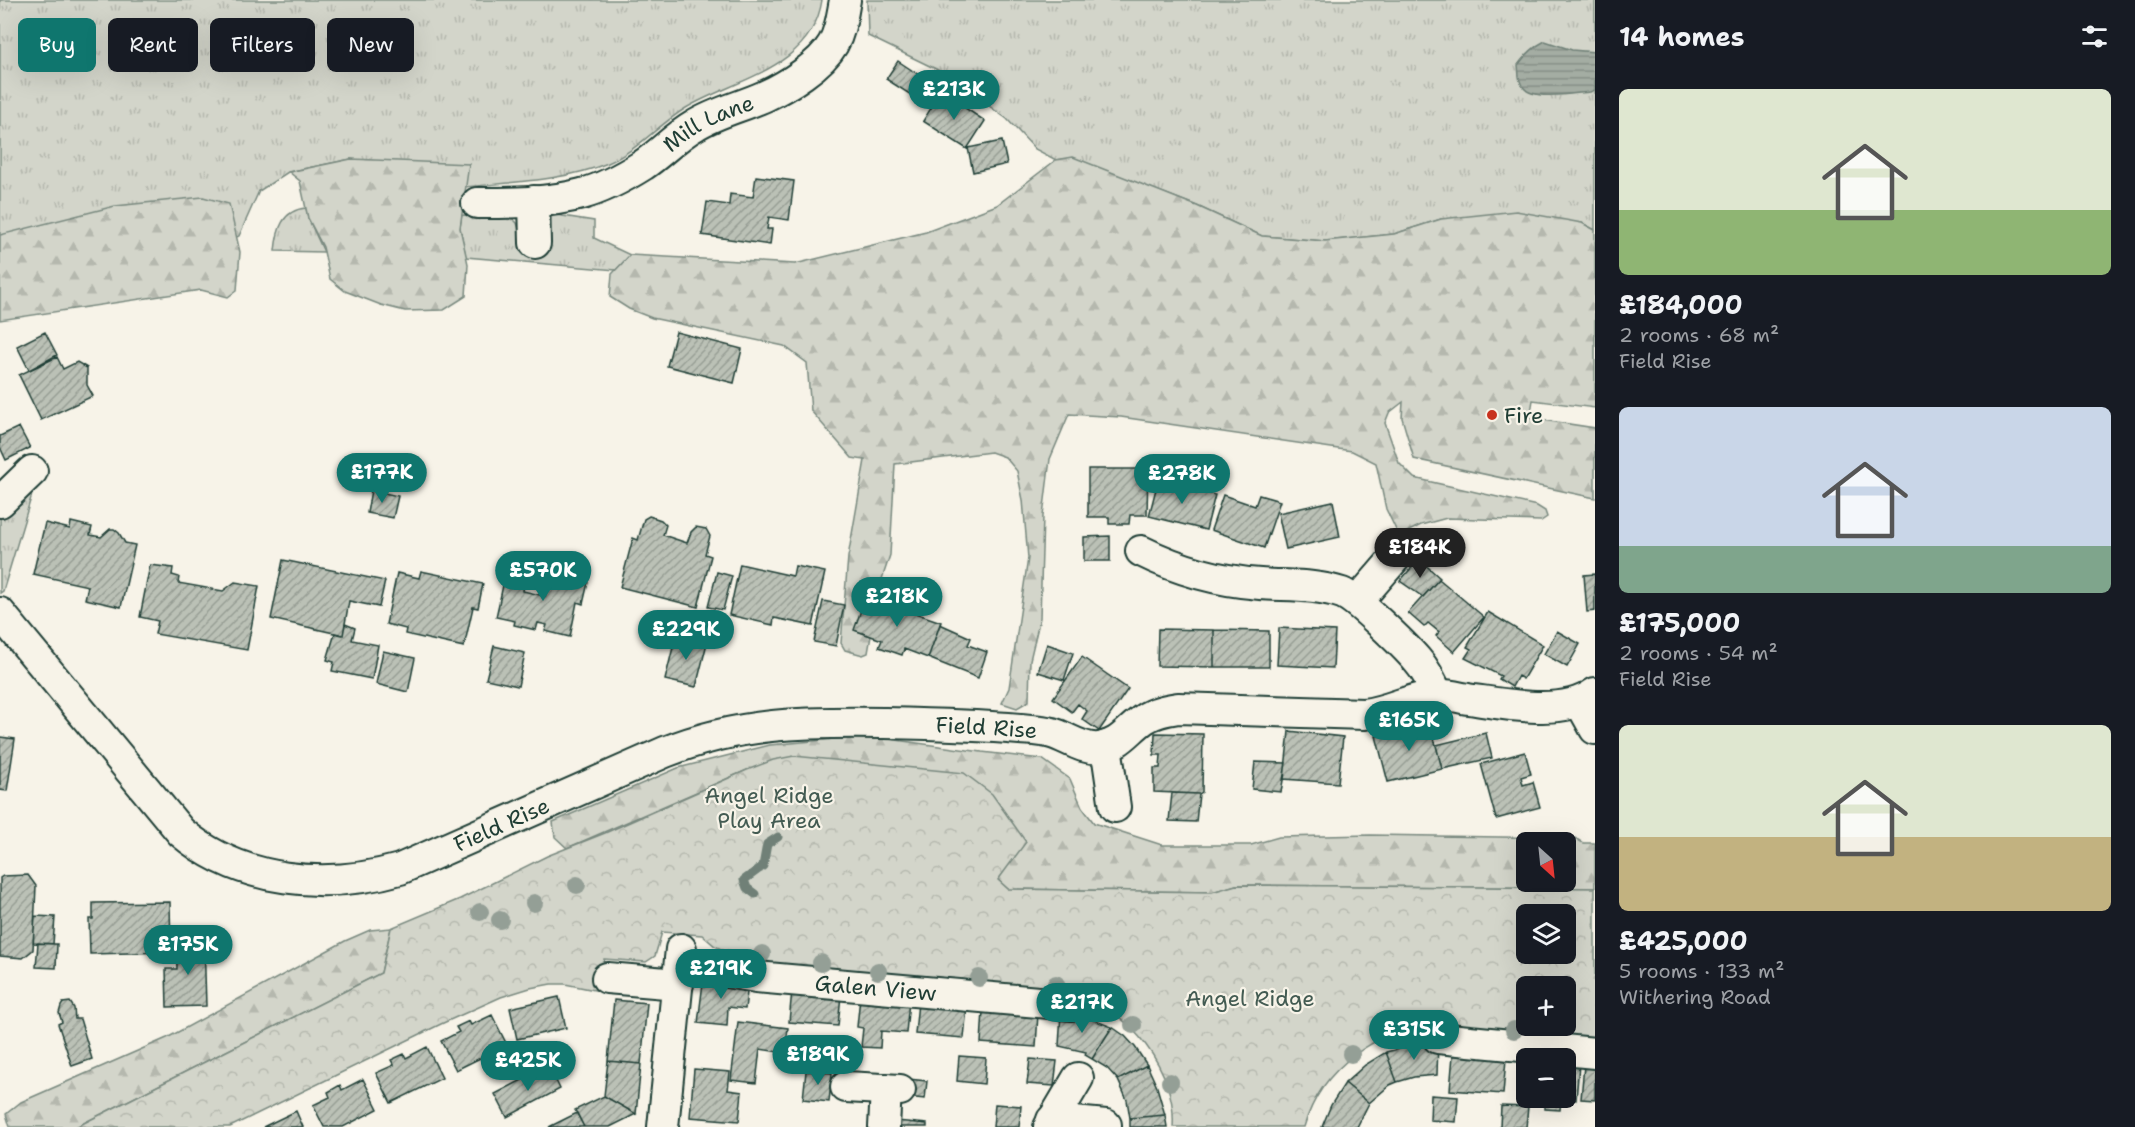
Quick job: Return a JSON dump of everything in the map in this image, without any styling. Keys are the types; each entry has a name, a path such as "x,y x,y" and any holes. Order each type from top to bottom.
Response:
{"street":[{"name":"Mill Lane","path":"477,203 534,201 582,194 613,183 644,164 694,125 715,114 765,96 794,81 816,63 832,45 841,24 845,0"},
{"path":"534,201 535,243"},
{"path":"3,493 32,471"},
{"path":"1141,551 1197,574 1258,584 1314,587 1344,594 1357,603 1416,659 1437,695"},
{"path":"1357,603 1401,551"},
{"name":"Field Rise","path":"0,613 181,832 218,858 249,870 282,878 361,878 400,869 689,742 748,728 821,722 1010,728 1053,733 1092,748 1106,746"},
{"path":"1115,807 1106,746 1122,739 1142,720 1151,715 1178,708 1364,714 1437,695 1500,704 1541,706 1568,705 1587,698 1595,729"},
{"path":"663,1127 680,964"},
{"name":"Galen View","path":"607,978 680,964 756,977 1072,1005"},
{"path":"1438,1038 1595,1053"},
{"path":"1050,1124 1078,1078"},
{"path":"846,1087 893,1089 884,1127"},
{"path":"1050,1124 1107,1125"}],"green space":[{"path":"0,0 822,0 815,23 803,41 787,56 769,69 686,108 629,152 591,169 538,180 465,187 466,179 351,159 288,172 259,191 239,236 216,246 0,254"},
{"path":"867,0 1595,0 1595,230 1582,223 1441,219 1394,234 1325,241 1262,236 1197,206 1073,158 1056,160 1035,149 1007,119 942,72 868,36"},
{"path":"1073,157 1197,206 1262,236 1325,241 1394,234 1441,219 1516,211 1582,223 1595,230 1595,408 1533,400 1530,418 1595,428 1595,498 1414,459 1402,418 1403,402 1389,413 1385,423 1399,463 1414,478 1537,506 1545,511 1547,517 1541,521 1447,518 1421,525 1399,536 1386,509 1376,463 1352,451 1121,417 1069,414 1050,459 1043,516 1040,618 1030,660 1029,701 1017,708 1002,703 1009,688 1028,558 1023,500 1017,471 1005,457 991,452 895,464 890,555 879,588 855,630 871,636 868,653 863,655 845,650 841,643 848,557 865,460 852,458 811,411 807,363 784,346 652,318 629,309 610,297 612,274 630,255 795,264 926,232 997,205 1056,160"},
{"path":"351,159 469,164 460,228 468,264 466,296 444,310 405,311 381,305 345,291 330,279 323,247 308,218 300,181 289,172"},
{"path":"203,197 229,204 240,252 237,290 228,297 201,290 0,320 0,235 115,206"},
{"path":"306,208 308,218 324,252 275,251 282,222 291,213"},
{"path":"550,214 594,221 594,238 630,255 616,270 466,257 460,228 462,215 511,217 517,223 524,245"},
{"path":"36,481 3,591 0,593 0,516"},
{"path":"867,736 1042,759 1070,779 1082,807 1094,823 1162,845 1251,845 1279,837 1370,835 1516,837 1516,887 1236,885 1212,892 1008,889 998,880 747,770 567,848 555,837 553,822 678,768 770,745"},
{"name":"Angel Ridge","path":"794,756 964,773 992,794 1026,842 998,880 1008,889 1212,892 1236,885 1516,887 1516,892 1576,892 1576,888 1595,888 1595,1039 1561,1036 1576,1036 1576,976 1516,976 1516,1032 1438,1025 1394,1033 1355,1055 1338,1069 1312,1106 1304,1127 1173,1127 1172,1106 1167,1084 1146,1045 1114,1013 1096,1001 1076,993 767,963 729,953 715,946 702,935 662,932 655,956 646,962 604,959 600,991 565,984 551,984 501,997 230,1127 76,1127 381,973 391,928 460,899 547,856 773,760"},
{"path":"1576,839 1583,843 1595,843 1595,888 1576,888"},
{"path":"391,928 381,973 76,1127 10,1127 6,1114 21,1102 167,1038 345,941 370,930"}],"shaded area":[{"path":"1545,41 1572,50 1595,52 1595,90 1575,94 1545,95 1529,92 1524,88 1520,80 1518,65 1530,51"}],"building":[{"path":"898,61 922,77 911,95 886,79"},
{"path":"941,92 985,121 967,149 923,121"},
{"path":"1002,141 1007,164 973,172 968,148"},
{"path":"756,176 794,181 789,220 769,217 767,229 772,229 770,245 702,235 707,202 729,205 730,194 753,197"},
{"path":"45,332 57,355 29,370 17,346"},
{"path":"676,332 742,349 734,383 667,366"},
{"path":"57,357 63,369 77,362 87,368 87,385 93,396 41,420 19,375"},
{"path":"19,427 30,448 6,460 0,447 0,436"},
{"path":"1088,469 1148,469 1147,515 1130,515 1129,524 1109,524 1109,517 1088,517"},
{"path":"1158,481 1215,495 1206,530 1149,516"},
{"path":"371,490 398,496 393,518 367,513"},
{"path":"1223,495 1255,506 1259,495 1280,501 1264,548 1211,530"},
{"path":"1333,501 1340,537 1286,549 1278,513"},
{"path":"649,516 661,520 666,525 663,535 687,543 691,532 696,527 706,529 710,536 705,554 711,556 698,607 620,587 633,538 638,540 644,519"},
{"path":"71,522 92,527 90,535 101,537 110,529 114,529 125,543 135,545 121,607 85,599 88,586 33,574 45,523 70,529"},
{"path":"1110,536 1110,561 1084,561 1084,537"},
{"path":"1419,559 1440,578 1423,597 1400,581"},
{"path":"283,560 385,581 379,607 349,601 343,635 271,619"},
{"path":"740,564 793,576 795,566 825,572 813,626 774,618 773,625 729,615"},
{"path":"150,565 173,568 172,575 179,577 178,583 223,591 235,582 259,586 247,650 155,634 158,621 140,617"},
{"path":"511,569 522,571 525,578 523,591 545,596 551,570 589,578 583,604 577,602 570,637 545,631 547,625 538,623 536,630 514,625 515,621 496,617 506,572"},
{"path":"421,571 483,584 478,608 473,607 464,647 405,634 406,629 386,624 397,573 419,578"},
{"path":"717,572 732,576 723,610 708,607"},
{"path":"1595,574 1595,611 1587,612 1584,575"},
{"path":"1439,579 1484,617 1454,652 1436,636 1439,632 1428,623 1424,627 1408,613"},
{"path":"866,596 941,622 928,658 904,649 902,655 879,647 882,640 854,630"},
{"path":"823,601 844,605 836,646 814,642"},
{"path":"1488,612 1543,645 1523,679 1518,676 1512,687 1499,679 1501,676 1465,658 1471,649 1467,647"},
{"path":"345,624 355,628 352,640 378,645 372,679 332,671 334,662 327,660 335,633 343,635"},
{"path":"940,624 971,638 968,645 987,652 978,678 928,658"},
{"path":"1279,628 1335,631 1333,668 1277,665"},
{"path":"1158,629 1214,630 1214,667 1157,666"},
{"path":"1214,630 1269,631 1269,667 1214,667"},
{"path":"1557,631 1580,644 1567,667 1544,654"},
{"path":"676,635 707,643 696,687 665,680"},
{"path":"1047,644 1073,653 1064,680 1038,672"},
{"path":"494,646 525,653 518,686 486,679"},
{"path":"383,651 415,658 408,692 376,684"},
{"path":"1082,657 1128,689 1099,731 1082,719 1087,711 1078,704 1072,712 1053,698"},
{"path":"1430,722 1442,769 1388,782 1376,736"},
{"path":"1289,731 1343,737 1338,783 1284,779"},
{"path":"1155,733 1203,734 1202,792 1199,794 1154,792 1154,768 1160,768 1161,755 1154,755"},
{"path":"1486,733 1492,758 1442,769 1436,745"},
{"path":"0,737 15,739 7,791 0,790"},
{"path":"1525,752 1531,774 1521,777 1523,785 1533,782 1540,807 1496,819 1481,764"},
{"path":"1255,762 1286,763 1281,792 1252,789"},
{"path":"1172,793 1199,794 1196,822 1169,821"},
{"path":"28,875 36,886 33,950 23,958 0,956 0,878"},
{"path":"170,902 171,952 90,954 89,919 93,919 93,903"},
{"path":"35,916 55,917 53,944 33,943"},
{"path":"204,939 206,1006 167,1007 166,969 177,969 176,940"},
{"path":"38,943 57,944 56,968 36,967"},
{"path":"704,975 748,984 745,1009 728,1007 727,1026 698,1023"},
{"path":"792,990 841,995 838,1026 789,1022"},
{"path":"559,997 566,1028 517,1039 510,1008"},
{"path":"860,997 909,1001 906,1033 881,1031 880,1048 861,1047 863,1028 857,1027"},
{"path":"614,1000 647,1003 641,1064 608,1061"},
{"path":"70,1002 74,1008 75,1019 80,1019 92,1059 72,1066 58,1024 62,1022 59,1013 61,1006 63,1003"},
{"path":"918,1002 967,1007 964,1038 915,1034"},
{"path":"983,1010 1038,1013 1036,1047 981,1043"},
{"path":"1061,1012 1081,1015 1112,1027 1092,1059 1085,1055 1086,1052 1059,1046"},
{"path":"492,1015 507,1045 456,1070 441,1041 459,1032 456,1027 469,1021 471,1025"},
{"path":"738,1022 788,1028 785,1053 760,1049 756,1083 731,1080"},
{"path":"1112,1027 1125,1036 1147,1065 1118,1080 1107,1068 1092,1059"},
{"path":"1438,1042 1437,1075 1414,1077 1397,1082 1386,1052 1423,1043"},
{"path":"832,1045 855,1047 852,1072 830,1070"},
{"path":"427,1047 442,1078 391,1103 376,1073 394,1065 391,1060 404,1054 406,1058"},
{"path":"1386,1052 1397,1082 1390,1085 1369,1103 1345,1083 1365,1065"},
{"path":"1453,1055 1506,1059 1503,1094 1450,1090"},
{"path":"959,1056 986,1058 984,1084 957,1081"},
{"path":"1030,1059 1057,1061 1054,1086 1027,1084"},
{"path":"608,1061 641,1064 636,1114 604,1096"},
{"path":"1576,1064 1579,1064 1576,1100"},
{"path":"1147,1065 1157,1087 1165,1115 1130,1118 1127,1100 1118,1080"},
{"path":"1584,1065 1595,1066 1595,1100 1581,1099"},
{"path":"549,1066 560,1089 507,1117 495,1094"},
{"path":"694,1069 730,1072 728,1090 742,1092 739,1121 690,1117"},
{"path":"806,1071 832,1073 829,1102 803,1099"},
{"path":"363,1079 378,1109 343,1127 324,1127 313,1105 330,1097 328,1092 340,1085 342,1090"},
{"path":"908,1079 927,1081 925,1099 906,1097"},
{"path":"1345,1083 1369,1103 1357,1127 1322,1127 1331,1105"},
{"path":"1431,1095 1458,1097 1456,1122 1430,1120"},
{"path":"604,1096 636,1114 610,1127 584,1127 575,1110"},
{"path":"995,1104 1021,1106 1019,1127 993,1127"},
{"path":"1501,1106 1528,1108 1526,1127 1500,1127"},
{"path":"1545,1108 1560,1108 1560,1110"},
{"path":"296,1111 303,1127 263,1127"},
{"path":"577,1113 584,1127 549,1127"},
{"path":"1165,1115 1167,1127 1130,1127 1130,1118"},
{"path":"896,1121 927,1124 927,1127 896,1127"}],"waterway":[{"path":"755,894 747,888 744,880 763,866 767,844 778,837"}],"place":[{"name":"Fire","path":"1492,415"}],"park label":[{"name":"Angel Ridge Play Area","path":"769,808"}]}
